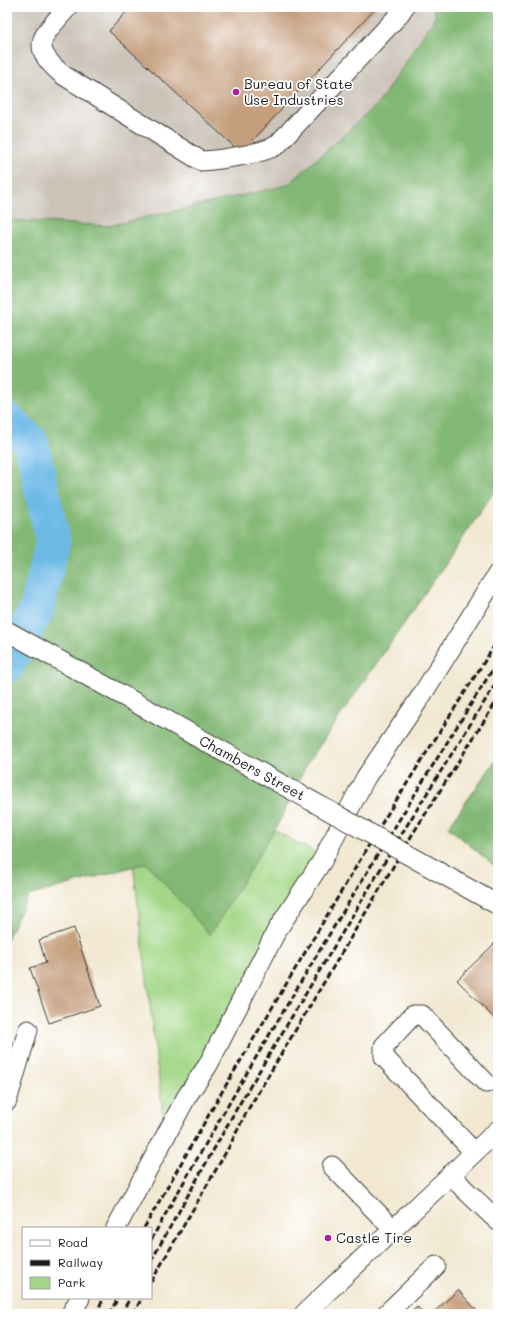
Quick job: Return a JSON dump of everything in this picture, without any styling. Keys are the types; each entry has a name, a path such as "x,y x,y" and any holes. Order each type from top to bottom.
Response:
{"street":[{"path":"68,7 46,32 42,42 42,50 53,67 63,75 201,161 262,151 277,145 398,16 404,7"},
{"path":"117,1227 187,1096 208,1065 277,930 322,861 366,777 420,698 498,573"},
{"name":"Chambers Street","path":"7,632 498,905"},
{"path":"474,1152 384,1057 384,1046 413,1015 422,1015 486,1083"},
{"path":"7,1101 28,1030"},
{"path":"304,1314 498,1130"},
{"path":"332,1166 393,1229"},
{"path":"451,1174 464,1189 498,1221"},
{"path":"386,1314 436,1266"},
{"path":"71,1314 79,1299"}],"shaded area":[{"path":"7,7 433,7 436,15 378,104 288,185 108,226 7,220"}],"green space":[{"path":"433,7 498,7 498,485 307,764 282,817 210,935 146,863 28,896 7,939 7,220 108,226 288,185 378,104 436,16"},
{"path":"119,744 330,861 165,1133"},
{"path":"498,757 498,869 448,827"}],"building":[{"name":"Bureau of State Use Industries","path":"131,7 377,7 241,153 109,31"},
{"path":"74,928 100,1006 49,1023 30,968 46,963 39,940"},
{"path":"497,941 498,942 498,1022 457,980"},
{"path":"458,1290 480,1314 432,1314"},
{"path":"417,1307 424,1314 410,1314"}],"waterway":[{"path":"7,420 31,442 53,540 37,609 7,666"}],"railway":[{"path":"145,1227 219,1097 385,818 498,640"},
{"path":"152,1238 321,949 498,661"},
{"path":"152,1259 237,1108 404,830 498,680"},
{"path":"152,1280 229,1147 246,1113 412,835 498,699"},
{"path":"95,1314 103,1299"},
{"path":"109,1314 117,1299"},
{"path":"121,1314 129,1299"},
{"path":"133,1314 141,1299"}],"place":[{"name":"Bureau of State Use Industries","path":"236,92"},
{"name":"Castle Tire","path":"328,1238"}]}
